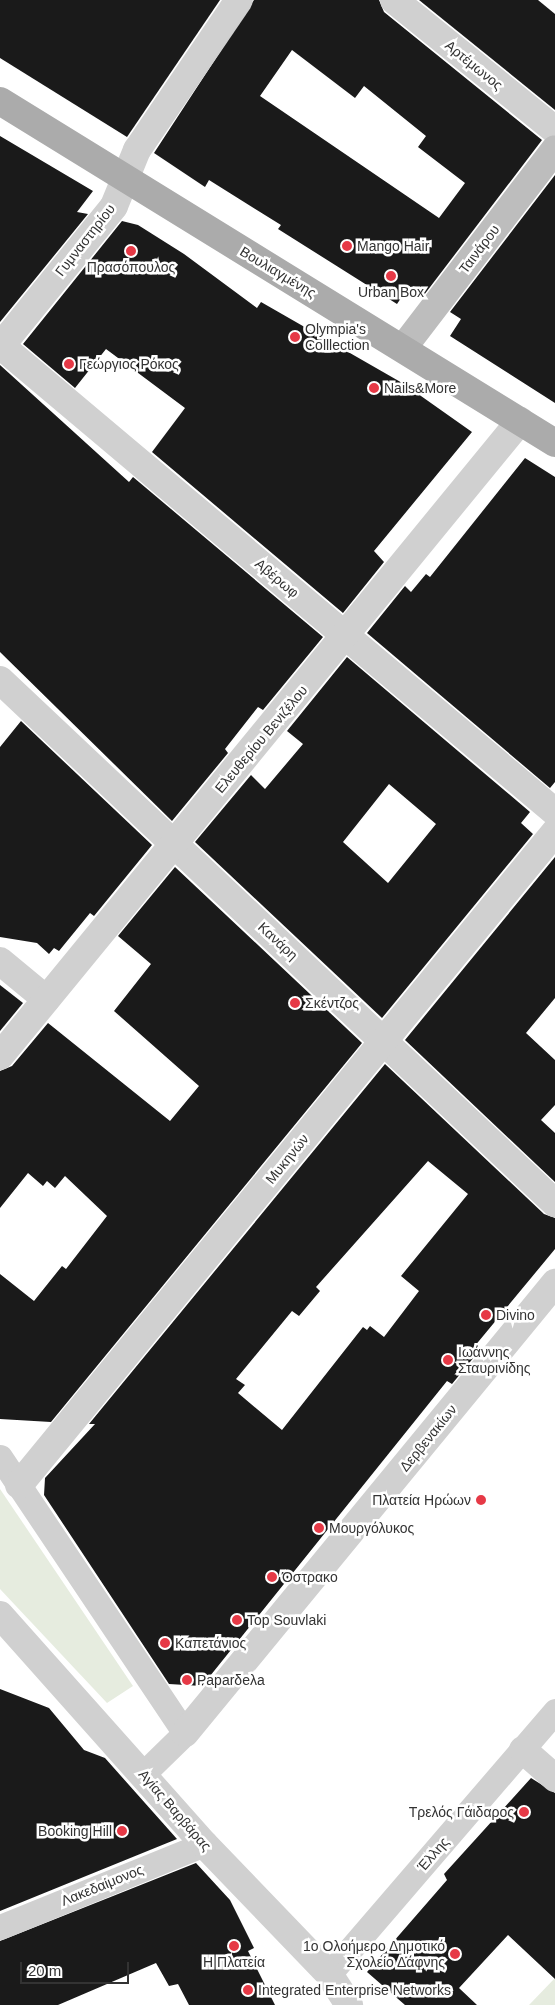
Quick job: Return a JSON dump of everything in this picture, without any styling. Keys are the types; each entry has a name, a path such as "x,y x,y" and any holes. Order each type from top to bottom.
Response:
{"main road":[{"name":"Βουλιαγμένης","path":"0,101 404,348 555,443"},
{"name":"Ταινάρου","path":"404,348 555,149"}],"street":[{"name":"Γυμναστηρίου","path":"0,346 114,206 136,150 239,0"},
{"name":"Αρτέμωνος","path":"394,0 555,130"},
{"name":"Αβέρωφ","path":"0,346 555,812"},
{"name":"Ελευθερίου Βενιζέλου","path":"0,1056 346,636 520,421"},
{"name":"Κανάρη","path":"0,680 555,1203"},
{"name":"Μυκηνών","path":"19,1485 555,832"},
{"path":"0,961 46,999"},
{"name":"Δερβενακίων","path":"143,1774 184,1733 555,1283"},
{"path":"0,1457 184,1733"},
{"name":"Αγίας Βαρβάρας","path":"0,1615 204,1844 329,1974 349,2005"},
{"name":"Έλλης","path":"329,1974 555,1711"},
{"path":"523,1750 555,1778"},
{"name":"Λακεδαίμονος","path":"0,1926 204,1844"}],"shaded area":[{"path":"0,1489 133,1686 107,1703 0,1589"},
{"path":"555,1978 555,2005 529,2005"}],"building":[{"path":"0,0 220,0 127,137 0,58"},
{"path":"254,0 379,0 384,12 542,140 424,295 409,286 397,304 278,229 281,225 209,180 205,187 154,153","holes":["292,50 355,98 364,86 426,136 418,147 465,183 439,218 260,96"]},
{"path":"419,0 538,0 555,14 555,110"},
{"path":"0,136 93,191 77,212 88,214 0,322"},
{"path":"555,175 555,403 450,336 461,319 450,312"},
{"path":"122,221 138,225 184,254 257,308 261,302 404,384 472,432 374,551 384,562 343,613 152,452 185,408 106,349 75,388 23,344"},
{"path":"0,365 129,482 133,477 323,637 263,710 258,707 225,749 228,753 172,821 0,652"},
{"path":"525,458 555,477 555,782 550,788 367,633 405,586 411,592 426,574 430,577"},
{"path":"347,657 530,812 521,823 533,834 382,1018 195,842 251,775 265,789 303,744 287,731","holes":["389,784 436,824 388,883 343,842"]},
{"path":"21,721 152,845 94,916 90,913 59,951 54,948 49,954 37,943 0,937 0,747"},
{"path":"555,857 555,998 526,1033 555,1060 555,1105 541,1120 555,1133 555,1182 405,1040"},
{"path":"175,867 362,1043 51,1422 0,1419 0,1274 34,1301 62,1266 66,1269 107,1216 65,1176 55,1188 47,1181 43,1186 28,1173 0,1208 0,1071 12,1066 48,1023 170,1121 199,1086 114,1011 151,964 118,936"},
{"path":"0,985 23,1003 0,1031"},
{"path":"385,1064 544,1214 555,1218 555,1249 474,1347 479,1351 452,1384 447,1381 202,1686 169,1684 44,1495 45,1478 95,1424 89,1424","holes":["428,1161 468,1194 401,1276 419,1291 384,1337 370,1326 367,1330 363,1327 282,1430 238,1393 245,1385 236,1379 292,1311 299,1316 320,1291 316,1287"]},
{"path":"0,1689 49,1708 84,1750 105,1758 177,1839 0,1911"},
{"path":"531,1778 555,1793 555,1979 508,1935 459,1988 477,2005 405,2005 367,1972 447,1880 444,1874"},
{"path":"196,1863 230,1900 254,1948 248,1951 275,2005 189,2005 178,1984 169,1986 156,1963 58,2005 0,2005 0,1941"}],"place":[{"name":"Mango Hair","path":"347,246"},
{"name":"Πρασόπουλος","path":"131,251"},
{"name":"Urban Box","path":"391,276"},
{"name":"Olympia's Colllection","path":"295,337"},
{"name":"Γεώργιος Ρόκος","path":"69,364"},
{"name":"Nails&More","path":"374,388"},
{"name":"Σκέντζος","path":"295,1003"},
{"name":"Divino","path":"486,1315"},
{"name":"Ιωάννης Σταυρινίδης","path":"448,1360"},
{"name":"Πλατεία Ηρώων","path":"481,1500"},
{"name":"Μουργόλυκος","path":"319,1528"},
{"name":"Όστρακο","path":"272,1577"},
{"name":"Top Souvlaki","path":"237,1620"},
{"name":"Καπετάνιος","path":"165,1643"},
{"name":"Paparδeλa","path":"187,1680"},
{"name":"Τρελός Γάιδαρος","path":"524,1812"},
{"name":"Booking Hill","path":"122,1831"},
{"name":"Η Πλατεία","path":"234,1946"},
{"name":"1ο Ολοήμερο Δημοτικό Σχολείο Δάφνης","path":"455,1954"},
{"name":"Integrated Enterprise Networks","path":"248,1990"}]}
